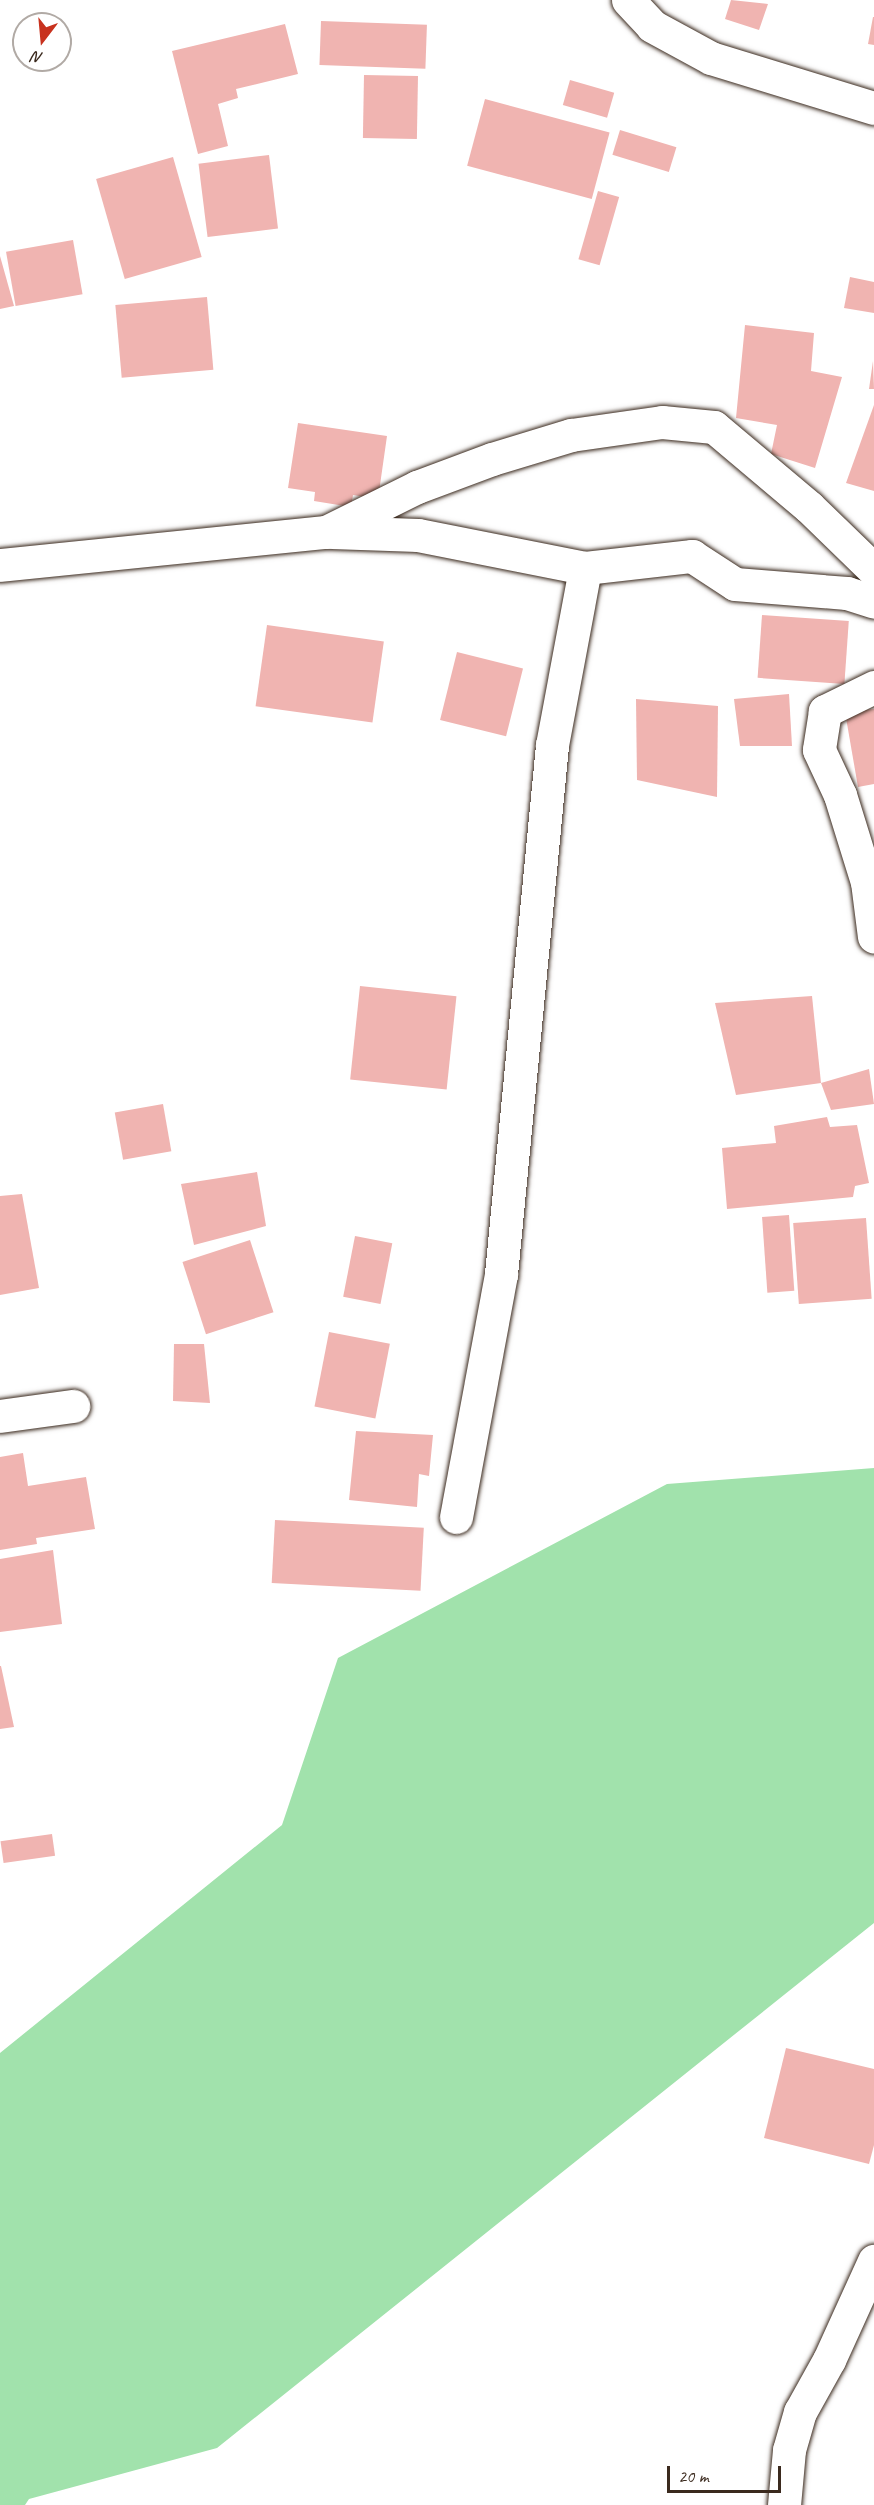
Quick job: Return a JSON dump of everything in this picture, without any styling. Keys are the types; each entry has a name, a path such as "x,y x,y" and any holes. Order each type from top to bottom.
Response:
{"street":[{"path":"628,0 652,26 711,58 874,108"},
{"path":"326,532 417,487 492,459 571,435 662,422 714,427 809,507 874,570"},
{"path":"0,566 326,532 418,535 585,568 692,556 735,584 847,593 874,602"},
{"path":"456,1516 501,1274 552,745 585,568"},
{"path":"874,687 825,711 819,750 840,795 867,882 874,937"},
{"path":"0,1416 73,1406"},
{"path":"784,2505 789,2450 800,2412 829,2360 874,2261"}],"green space":[{"path":"874,1468 874,1923 217,2448 29,2499 25,2505 0,2505 0,2053 282,1825 338,1658 667,1484"}],"building":[{"path":"731,0 768,4 759,30 725,19"},
{"path":"874,17 874,45 868,44"},
{"path":"321,21 427,25 425,69 319,65"},
{"path":"285,24 298,74 236,89 238,98 218,104 228,146 198,154 172,51"},
{"path":"364,75 418,76 417,139 363,138"},
{"path":"570,80 614,93 607,118 563,105"},
{"path":"485,99 610,132 592,199 467,166"},
{"path":"620,130 676,147 669,172 612,155"},
{"path":"269,155 278,228 208,237 199,164"},
{"path":"173,157 202,257 125,279 96,179"},
{"path":"598,191 619,197 600,265 578,259"},
{"path":"73,240 83,294 16,306 6,252"},
{"path":"0,256 14,306 0,309"},
{"path":"850,277 874,282 874,313 844,308"},
{"path":"207,297 213,370 122,378 115,305"},
{"path":"745,325 814,333 811,371 842,377 815,468 771,454 777,425 736,418"},
{"path":"873,361 874,389 869,389"},
{"path":"874,405 874,491 846,483"},
{"path":"298,423 387,436 378,499 353,495 351,507 314,501 315,492 288,488"},
{"path":"762,615 849,621 844,684 758,678"},
{"path":"267,625 384,641 372,723 256,706"},
{"path":"457,652 523,668 506,736 440,720"},
{"path":"789,694 792,746 740,746 734,699"},
{"path":"636,699 718,706 717,797 637,780"},
{"path":"874,709 874,784 858,787 845,712"},
{"path":"360,986 456,996 447,1090 350,1079"},
{"path":"812,996 821,1083 736,1095 715,1003"},
{"path":"869,1069 874,1104 831,1110 821,1083"},
{"path":"163,1104 171,1151 123,1160 115,1113"},
{"path":"827,1117 830,1127 857,1125 869,1183 855,1186 853,1197 727,1209 722,1148 776,1143 774,1126"},
{"path":"257,1172 266,1226 194,1245 181,1184"},
{"path":"22,1194 39,1288 0,1295 0,1196"},
{"path":"789,1215 794,1291 767,1293 762,1217"},
{"path":"866,1218 872,1299 799,1304 793,1223"},
{"path":"355,1236 392,1243 380,1304 343,1297"},
{"path":"250,1240 273,1312 206,1334 182,1262"},
{"path":"329,1332 390,1344 375,1418 314,1407"},
{"path":"174,1344 204,1344 210,1403 173,1401"},
{"path":"356,1431 433,1435 429,1476 419,1474 417,1507 349,1500"},
{"path":"23,1453 28,1486 86,1477 95,1529 36,1538 37,1544 0,1550 0,1457"},
{"path":"275,1520 424,1528 420,1591 272,1583"},
{"path":"53,1550 62,1624 0,1632 0,1559"},
{"path":"0,1666 14,1727 0,1729"},
{"path":"52,1834 55,1856 4,1863 1,1841"},
{"path":"786,2048 874,2069 874,2145 869,2164 764,2138"}]}
